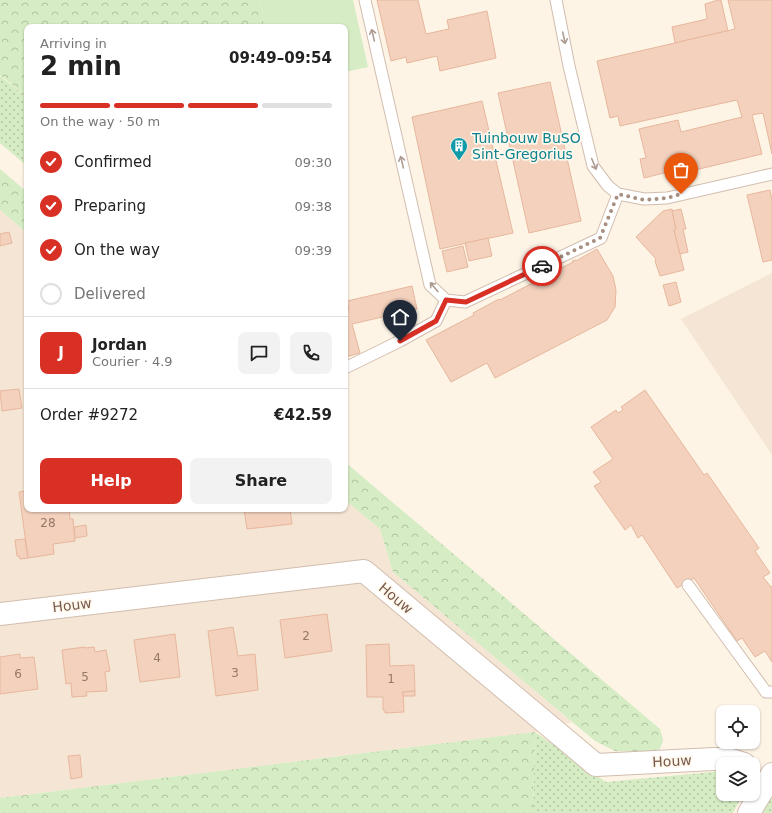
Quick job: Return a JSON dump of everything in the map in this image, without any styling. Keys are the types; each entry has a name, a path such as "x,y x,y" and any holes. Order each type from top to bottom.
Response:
{"street":[{"name":"Houw","path":"0,614 364,571 596,765 716,759"},
{"path":"749,813 765,772"}],"lane":[{"path":"365,0 430,285 446,300 466,302 600,238 618,194"},
{"path":"556,0 593,166 608,186 618,194 644,200 667,198 772,174"},
{"path":"348,367 400,341 436,321 446,300"},
{"path":"688,585 766,692 772,692"}],"shaded area":[{"path":"0,210 24,230 24,512 348,512 348,502 380,529 393,572 572,722 535,732 0,798"},
{"path":"772,273 772,455 681,319"}],"green space":[{"path":"0,0 259,0 264,24 24,24 24,95 0,75"},
{"path":"259,0 353,0 368,67 348,71 348,24 264,24"},
{"path":"0,76 24,95 24,163 0,143"},
{"path":"0,169 24,189 24,230 0,210"},
{"path":"348,465 660,729 663,740 660,749 649,752 615,751 595,741 393,572 380,529 348,502"},
{"path":"535,732 606,782 716,772 716,801 739,801 733,813 533,813"},
{"path":"535,732 533,813 0,813 0,798"},
{"path":"772,794 772,813 761,813"}],"building":[{"path":"377,0 418,0 426,34 449,29 447,20 487,11 496,58 440,71 437,56 407,63 406,57 391,61"},
{"path":"721,0 728,31 675,43 672,27 707,19 705,4"},
{"path":"728,0 772,0 772,154 763,113 752,115 762,154 670,176 668,172 644,178 640,159 646,158 639,129 678,120 681,132 742,117 737,100 620,126 618,116 610,118 597,61 735,29"},
{"path":"550,82 581,221 529,233 498,93"},
{"name":"Tuinbouw BuSO Sint-Gregorius","path":"482,101 513,233 440,249 412,117"},
{"path":"770,190 772,200 772,260 763,262 747,195"},
{"path":"672,209 676,229 674,230 684,270 660,276 655,261 656,259 636,237 663,211"},
{"path":"681,209 686,229 683,229 688,252 680,254 674,230 676,229 672,211"},
{"path":"9,232 12,243 0,246 0,234"},
{"path":"488,238 492,256 469,261 465,243"},
{"path":"463,246 468,267 447,272 442,251"},
{"path":"597,249 613,276 616,290 615,307 607,320 495,378 487,363 451,382 426,340 474,315 473,313 499,299 500,300"},
{"path":"676,282 681,302 669,306 663,285"},
{"path":"412,286 417,309 352,324 360,353 348,356 348,301"},
{"path":"19,389 22,408 2,411 0,391"},
{"path":"645,390 704,475 707,473 759,548 755,551 770,573 763,577 771,587 772,586 772,662 765,651 755,657 742,638 737,641 694,578 677,588 642,535 638,538 631,525 625,530 594,486 601,482 593,472 613,459 591,427 616,410 618,413 623,410 621,407"},
{"path":"24,491 24,512 69,512 70,519 73,519 75,541 53,544 54,554 28,558 19,492"},
{"path":"244,512 290,512 292,524 247,529"},
{"path":"86,525 87,536 75,538 74,527"},
{"path":"25,539 28,558 20,559 19,556 17,556 15,540"},
{"path":"327,614 332,651 285,658 280,620"},
{"path":"233,627 238,656 255,654 258,690 216,696 208,631"},
{"path":"175,634 180,677 140,682 134,640"},
{"path":"389,644 390,666 414,665 415,691 403,692 404,712 385,713 385,710 383,710 383,697 367,697 366,645"},
{"path":"94,647 95,652 106,650 110,671 105,672 107,691 86,692 87,696 72,697 71,683 66,684 62,650"},
{"path":"20,654 20,658 34,657 38,689 0,694 0,657"},
{"path":"415,691 415,696 403,696 403,692"},
{"path":"80,755 82,777 71,779 68,756"}],"way so far":[{"path":"542,266 600,238 618,194 644,200 667,198 681,194"}],"place":[{"name":"Tuinbouw BuSO Sint-Gregorius","path":"459,161"}],"route":[{"path":"400,341 436,321 446,300 466,302 542,266"}]}
